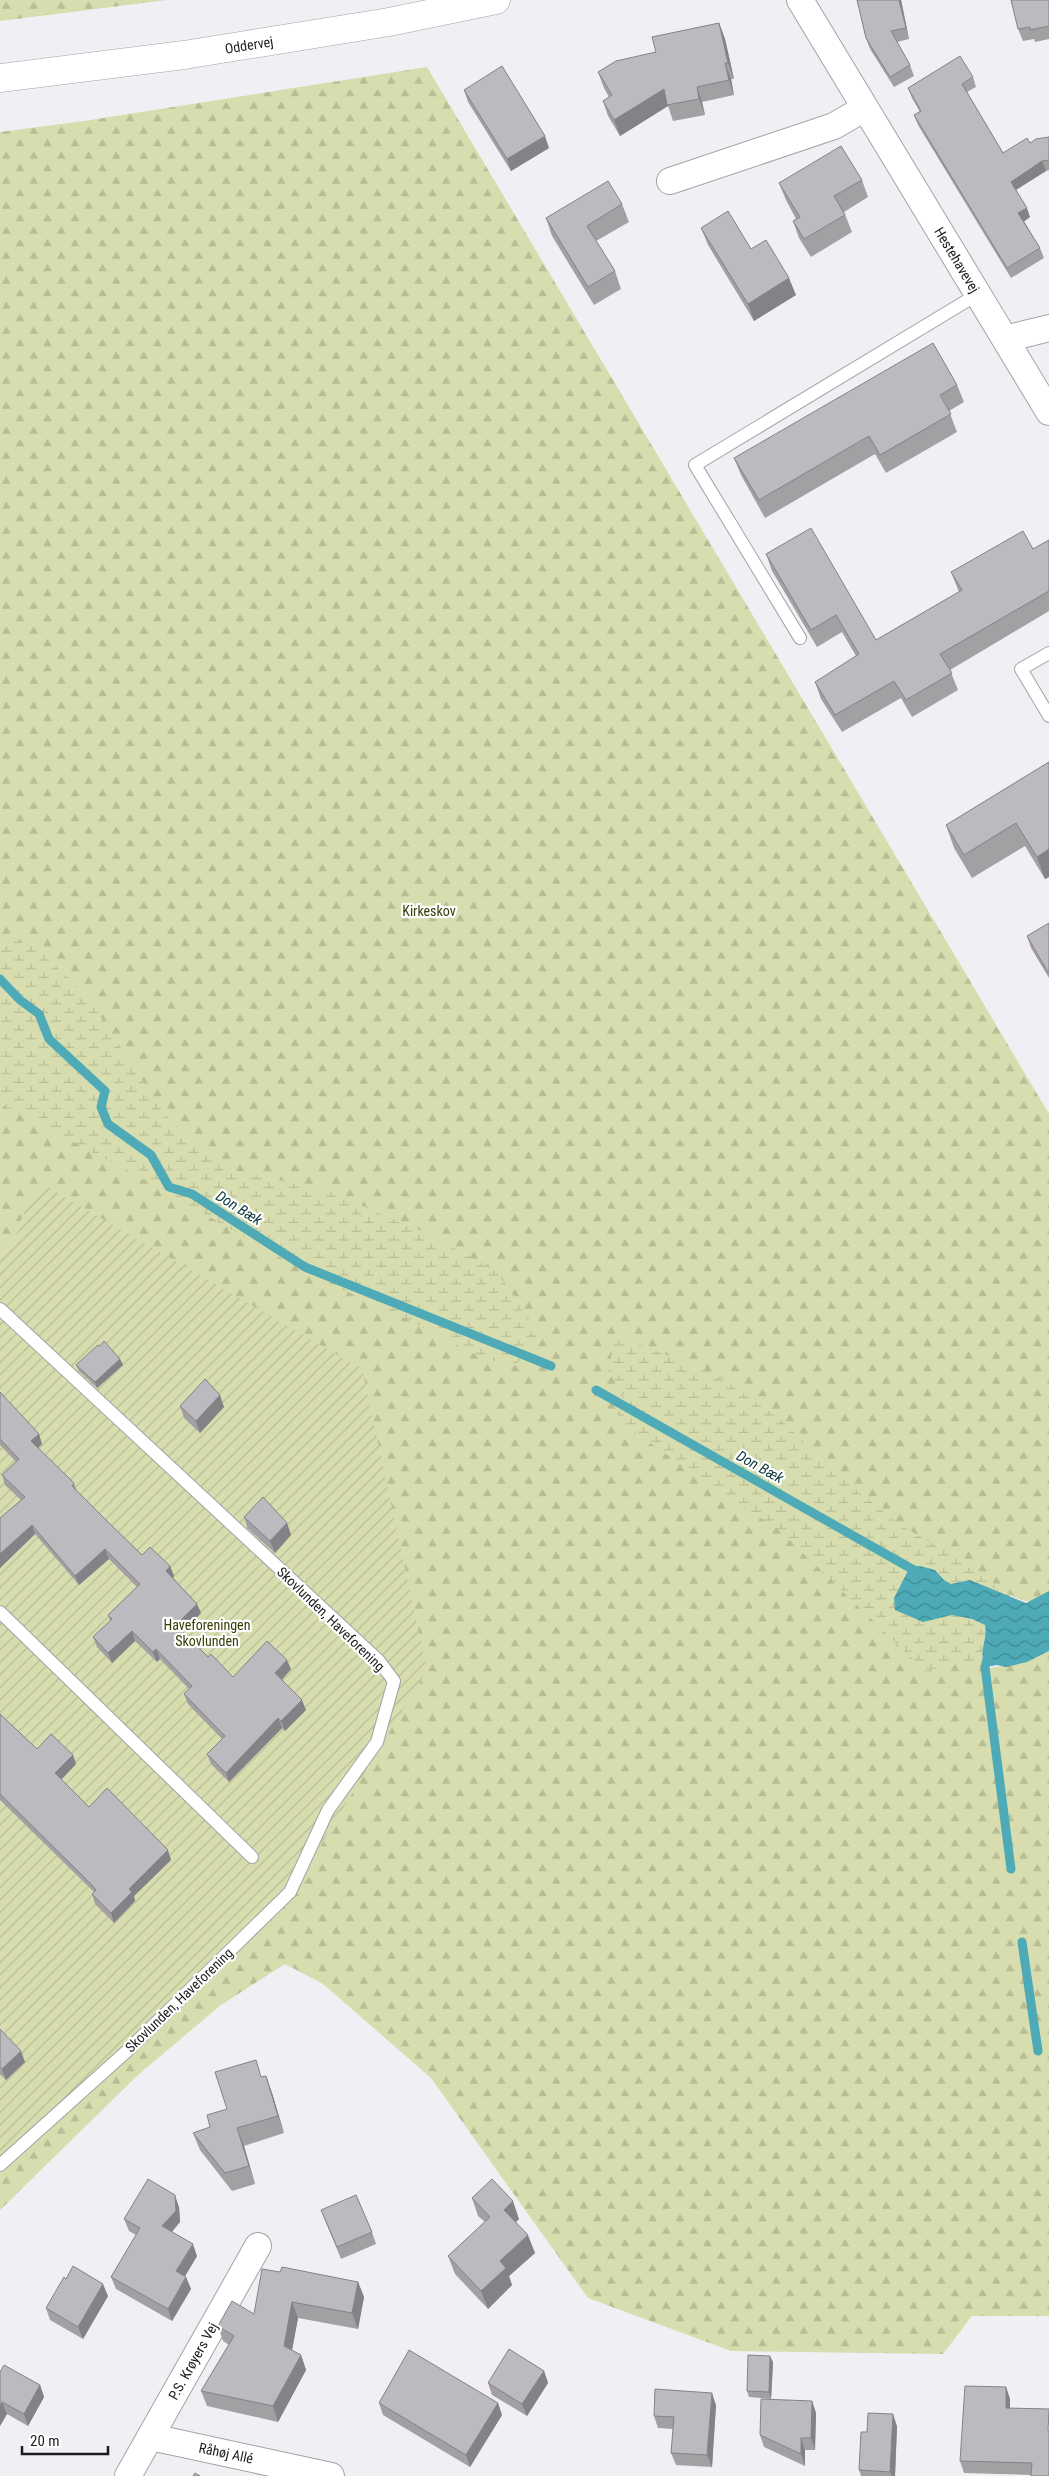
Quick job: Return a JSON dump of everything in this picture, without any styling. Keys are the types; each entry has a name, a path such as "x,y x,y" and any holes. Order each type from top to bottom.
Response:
{"street":[{"name":"Oddervej","path":"0,78 184,56 389,22 496,0"},
{"name":"Hestehavevej","path":"800,0 1049,412"},
{"path":"670,181 834,126 865,108"},
{"path":"1005,340 1049,328"},
{"name":"P.S. Krøyers Vej","path":"128,2476 258,2246"},
{"name":"Råhøj Allé","path":"151,2437 331,2476"}],"lane":[{"path":"800,638 695,465 978,294"},
{"path":"1049,653 1021,669 1049,716"},
{"name":"Skovlunden, Haveforening","path":"0,1309 379,1661 394,1681 377,1742 328,1810 290,1892 127,2051 0,2165"},
{"path":"0,1612 252,1857"}],"green space":[{"path":"0,0 167,0 0,21"},
{"name":"Kirkeskov","path":"427,67 1049,1114 1049,1591 1031,1601 1022,1600 1011,1595 952,1615 989,1668 1027,1662 1049,1651 1049,2316 972,2316 943,2354 731,2351 588,2298 431,2078 323,1984 285,1964 221,2005 139,2074 0,2210 0,2173 281,1911 25,1210 15,1237 0,1256 0,132 84,121"},
{"path":"0,934 36,948 85,993 165,1115 224,1168 328,1191 433,1236 497,1272 536,1329 537,1340 515,1366 484,1359 405,1318 315,1277 129,1171 0,1104"},
{"name":"Haveforeningen Skovlunden","path":"44,1185 362,1369 427,1670 281,1911 0,2173 0,1256 15,1237 25,1210"},
{"path":"616,1335 715,1374 779,1418 843,1479 900,1525 951,1554 1011,1595 970,1580 951,1585 935,1570 907,1616 927,1620 945,1615 956,1615 986,1625 982,1659 925,1671 780,1531 616,1420 624,1392 608,1371"}],"water":[{"path":"920,1566 935,1570 944,1580 951,1584 970,1580 1026,1603 1049,1591 1049,1651 1027,1662 1006,1667 997,1665 985,1667 982,1655 986,1631 985,1625 972,1619 952,1615 923,1622 895,1610 894,1598 910,1567"}],"building":[{"path":"857,0 899,0 906,28 891,31 910,65 890,77 866,38"},
{"path":"1011,0 1049,0 1049,26 1030,30 1030,27 1018,29"},
{"path":"719,23 728,63 725,63 729,80 697,87 699,99 667,105 664,89 614,120 603,101 612,95 598,72 616,61 656,52 652,37"},
{"path":"960,56 973,77 962,84 1003,153 1027,138 1030,143 1036,139 1049,137 1049,160 1042,161 1011,182 1027,208 1018,213 1040,248 1007,268 914,115 921,111 908,88"},
{"path":"502,66 545,136 507,159 464,90"},
{"path":"841,146 862,180 834,196 845,215 804,239 793,221 800,217 779,183"},
{"path":"608,181 622,204 587,226 615,271 588,287 546,218"},
{"path":"728,211 751,249 766,240 789,278 748,304 701,228"},
{"path":"933,343 957,385 940,395 951,414 880,455 869,436 759,500 734,458"},
{"path":"811,528 876,640 962,590 951,572 1023,531 1033,549 1049,540 1049,591 940,654 952,673 906,700 894,681 835,715 815,682 859,654 836,615 811,630 766,554"},
{"path":"1049,762 1049,849 1037,857 1016,823 964,855 946,825"},
{"path":"1049,923 1049,974 1027,936"},
{"path":"104,1341 120,1359 95,1382 76,1365"},
{"path":"205,1379 220,1395 196,1421 180,1406"},
{"path":"0,1392 39,1434 31,1441 74,1483 72,1486 142,1555 150,1547 170,1566 166,1571 197,1604 176,1625 208,1657 211,1654 233,1677 267,1641 287,1660 275,1673 302,1700 281,1721 278,1718 226,1773 207,1754 225,1736 184,1694 192,1686 156,1649 153,1652 132,1631 108,1653 93,1637 112,1619 108,1615 140,1584 105,1549 75,1576 32,1525 0,1554 0,1518 25,1497 2,1475 19,1459 0,1439"},
{"path":"263,1497 287,1523 270,1541 244,1517"},
{"path":"0,1714 37,1749 51,1734 73,1755 55,1773 89,1807 107,1788 168,1850 129,1889 132,1892 111,1913 92,1894 96,1890 91,1884 0,1794"},
{"path":"0,2029 21,2051 2,2069 0,2067"},
{"path":"256,2060 261,2077 266,2076 278,2116 237,2128 249,2166 225,2173 193,2133 210,2127 207,2115 227,2109 215,2072"},
{"path":"148,2179 175,2195 176,2211 162,2226 193,2244 176,2271 186,2277 168,2309 111,2277 140,2228 124,2219"},
{"path":"492,2179 513,2201 504,2210 528,2235 500,2261 506,2268 481,2291 448,2256 490,2217 472,2198"},
{"path":"356,2195 372,2232 337,2247 321,2210"},
{"path":"73,2266 103,2284 78,2327 46,2308 64,2277 66,2279"},
{"path":"282,2267 358,2282 352,2313 292,2302 284,2346 301,2355 273,2406 201,2391 234,2336 218,2326 232,2301 254,2314 262,2269 280,2272"},
{"path":"509,2349 544,2371 522,2404 488,2383"},
{"path":"409,2350 498,2403 466,2455 379,2403"},
{"path":"748,2355 770,2356 769,2392 747,2391"},
{"path":"4,2365 40,2385 24,2414 2,2402 0,2406 0,2372"},
{"path":"965,2386 1006,2387 1006,2408 1049,2409 1049,2476 1031,2476 1032,2463 960,2461"},
{"path":"655,2389 712,2393 707,2455 671,2453 674,2417 654,2416"},
{"path":"761,2399 812,2401 811,2438 801,2438 801,2454 760,2435"},
{"path":"868,2413 893,2414 890,2472 859,2470 861,2432 867,2432"}],"waterway":[{"name":"Don Bæk","path":"0,979 20,1000 39,1014 49,1039 105,1091 101,1107 108,1124 151,1155 169,1187 192,1194 305,1267 551,1366"},
{"name":"Don Bæk","path":"596,1390 919,1573"},
{"path":"988,1656 985,1667 1011,1869"},
{"path":"1022,1942 1038,2051"}]}
